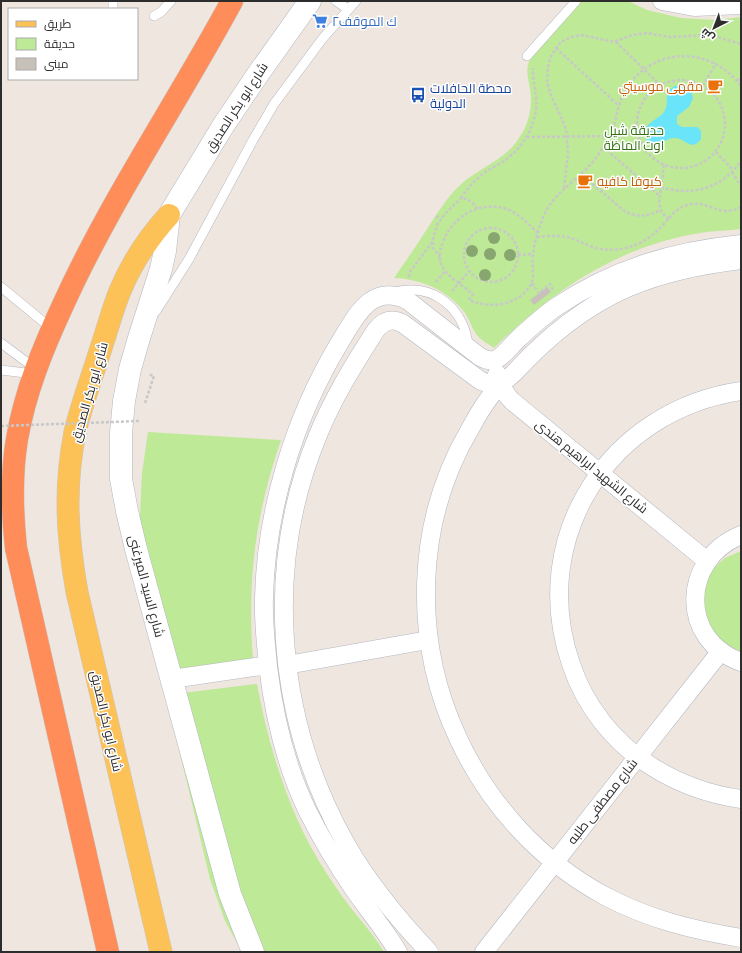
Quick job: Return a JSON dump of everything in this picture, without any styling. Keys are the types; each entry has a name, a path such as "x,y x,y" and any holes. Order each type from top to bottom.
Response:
{"highway":[{"path":"108,952 16,548 12,505 14,462 21,419 35,371 78,272 141,156 216,31 232,1"}],"main road":[{"name":"شارع ابو بكر الصديق","path":"161,952 77,592 68,526 68,479 76,431 84,400 114,306 126,278 150,238 169,215 223,126 310,1"},
{"name":"شارع السيد الميرغنى","path":"169,215 165,251 161,269 130,369 124,401 120,433 121,479 138,555 230,894 253,952"}],"street":[{"path":"662,1 694,6 741,5"},
{"path":"398,952 338,866 306,807 293,777 279,731 268,665 264,620 265,576 272,527 284,473 301,421 324,371 355,317 372,300 383,296 401,297 407,300 468,348 484,359 494,360 502,356 533,325 551,310 581,291 604,279 635,266 673,255 701,249 741,244"},
{"path":"741,260 668,273 625,289 604,300 568,324 537,349 510,377 500,384 480,412 463,441 448,472 437,504 430,538 426,572 425,606 428,640 434,669 452,725 464,752 479,778 505,813 535,846 554,863 580,881 605,896 630,908 683,927 741,938"},
{"path":"383,296 386,321"},
{"path":"429,952 395,914 362,869 332,818 320,791 301,736 287,665 284,635 284,610 287,558 292,527 307,466 330,408 345,380 376,330 382,323 391,320 402,323 481,380 490,384 500,384"},
{"name":"شارع الشهيد ابراهيم هندى","path":"494,360 500,384 505,394 512,401 707,561"},
{"path":"741,392 708,398 687,405 667,415 648,426 630,440 614,456 585,495 577,513 565,544 560,570 559,597 561,624 566,650 574,675 586,699 601,721 619,741 637,757 662,773 687,785 713,793 741,799"},
{"path":"741,535 722,545 707,561 701,572 695,597 696,610 706,634 721,651 741,662"},
{"path":"287,665 428,640"},
{"name":"شارع مصطفى طلبه","path":"484,952 721,651"},
{"path":"172,679 268,665"}],"lane":[{"path":"154,16 161,12 171,1"},
{"path":"336,1 348,9"},
{"path":"139,338 189,259 274,104 323,38 356,1"},
{"path":"527,56 576,1"},
{"path":"1,287 52,329"},
{"path":"383,296 402,291 418,290 428,292 444,300 454,309 460,318 466,332 468,348"},
{"path":"1,343 35,371"},
{"path":"1,370 35,371"}],"path":[{"path":"564,188 568,154 567,137 565,126 550,92 547,80 549,62 556,48 567,38 578,35 616,42 632,35 647,33 669,37 703,34 741,44"},
{"path":"616,42 660,85"},
{"path":"556,48 618,104"},
{"path":"538,233 510,210 492,206 477,209 462,216 450,228 442,242 440,257 441,264 445,271 473,294 469,300 481,304 492,305 503,304 514,300 527,291 532,283 533,254 544,215 549,206 564,188 581,174 603,147 611,135 618,104 628,85 644,69 660,60 679,56 698,57 716,63 730,73 741,86"},
{"path":"440,257 434,248 433,241 437,225 441,219 461,198 470,185 513,154 526,137 534,120 536,104 533,72 534,63"},
{"path":"703,86 716,63"},
{"path":"737,80 741,79"},
{"path":"686,80 703,86 711,91 717,98 725,116 726,125 724,135 716,152 701,164 692,167 683,168 664,165 656,160 643,146 639,138 637,129 639,111 642,103 647,96 660,85 669,81 686,80"},
{"path":"526,137 626,135 637,129"},
{"path":"603,147 660,196"},
{"path":"716,152 732,171 741,186"},
{"path":"661,188 676,191 698,190 713,186 732,171 741,161"},
{"path":"664,165 660,196 660,210 669,219"},
{"path":"581,174 623,210 631,214 644,216 660,210"},
{"path":"461,198 472,202 477,209"},
{"path":"537,237 562,236 602,249 623,249 633,246 650,237 679,208 690,204 705,205 716,210 726,211 741,207"},
{"path":"436,216 441,219"},
{"path":"495,228 507,233 515,242 518,261 513,272 503,280 485,282 470,271 464,260 465,247 472,236 482,230 495,228"},
{"path":"412,278 409,277 409,272 433,241"},
{"path":"518,255 533,254"},
{"path":"433,285 445,271"},
{"path":"444,300 470,271"},
{"path":"532,283 539,292 550,284 555,292"},
{"path":"144,406 154,376"},
{"path":"1,426 139,421"}],"green space":[{"name":"حديقة شيل اوت الماظة","path":"582,1 628,1 647,10 681,18 716,20 741,17 741,229 695,234 661,242 634,251 608,263 560,292 515,328 494,348 478,337 465,313 451,298 424,283 394,278 439,210 454,191 466,180 499,159 519,138 528,121 531,102 527,71 531,57 551,31"},
{"path":"148,432 281,440 265,495 255,548 251,603 253,660 163,672 140,556 142,473"},
{"path":"741,551 741,652 721,642 706,623 702,599 708,575 725,558"},
{"path":"257,684 275,758 302,830 331,880 384,952 242,952 225,921 210,879 166,695"}],"water":[{"path":"675,86 687,88 691,92 693,98 689,107 677,116 677,124 682,127 697,127 701,131 701,139 694,145 691,145 678,138 670,139 654,145 651,144 645,137 645,128 663,113 666,106 667,94"}],"building":[{"path":"547,287 551,292 534,305 530,300"}],"place":[{"name":"ك الموقف٢","path":"320,21"},
{"name":"مقهى موسيتي","path":"715,86"},
{"name":"محطة الحافلات الدولية","path":"418,95"},
{"name":"كيوفا كافيه","path":"585,181"}]}
